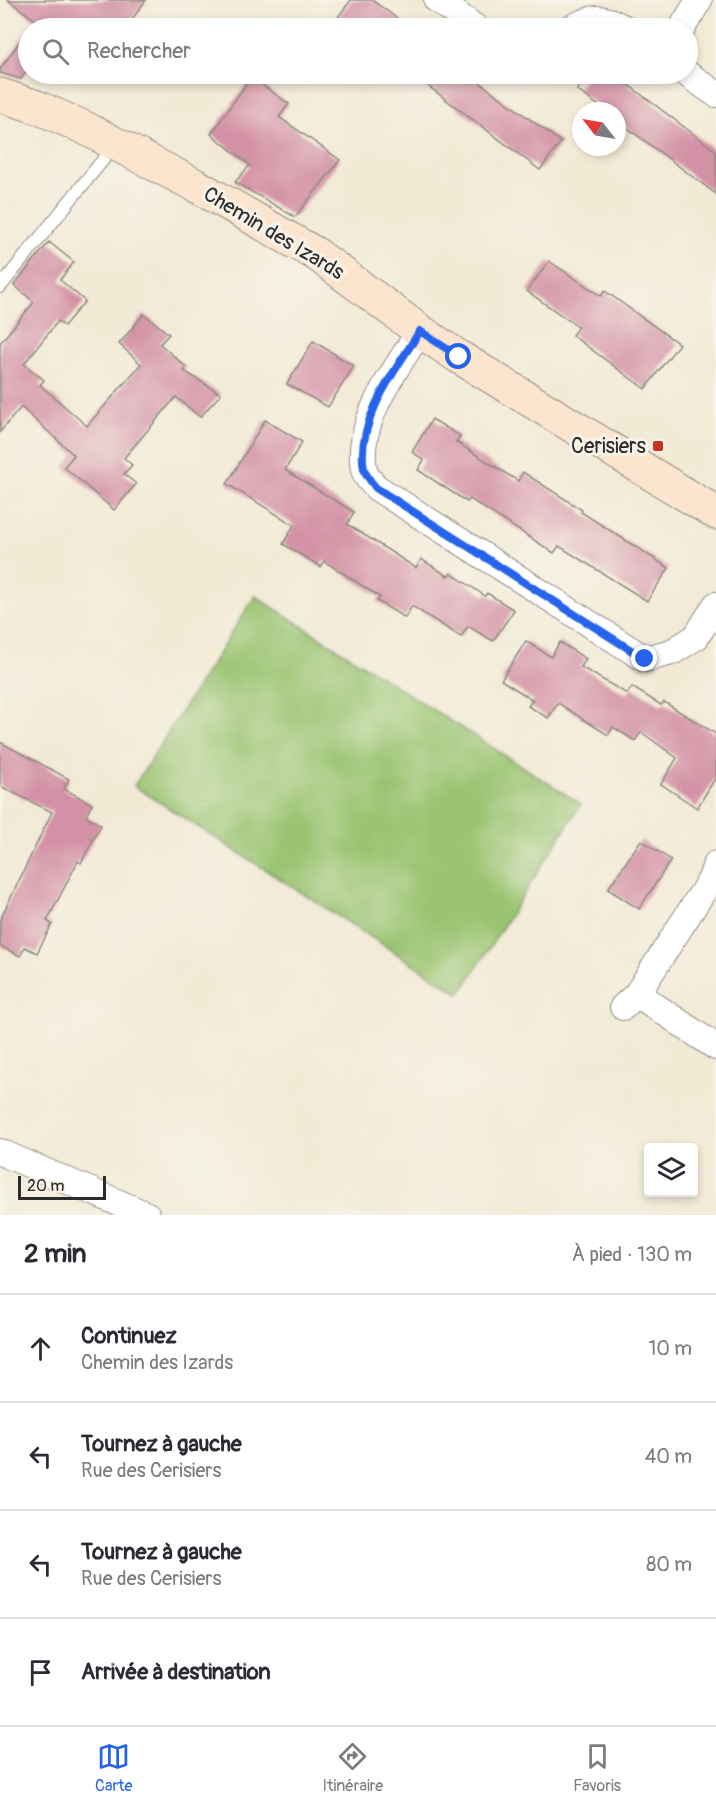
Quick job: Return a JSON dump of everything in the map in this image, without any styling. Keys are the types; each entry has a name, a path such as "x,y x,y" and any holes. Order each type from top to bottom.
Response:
{"street":[{"path":"437,0 462,18"},
{"path":"688,18 699,0"},
{"path":"698,82 716,94"},
{"name":"Chemin des Izards","path":"0,95 37,107 116,144 195,185 316,254 420,331 584,434 716,513"},
{"path":"420,331 372,414 363,444 364,471 376,488 645,659 672,652 696,638 716,604"},
{"path":"716,864 711,879 630,1000 716,1047"},
{"path":"0,1152 147,1215"}],"lane":[{"path":"0,287 116,144"}],"green space":[{"path":"255,596 581,804 460,994 134,786"}],"building":[{"path":"8,0 146,0 133,18 32,18"},
{"path":"351,0 372,0 396,18 339,18"},
{"path":"18,44 18,78 0,73 0,69"},
{"path":"246,84 261,84 289,104 279,117 340,160 295,217 235,182 250,165 211,134"},
{"path":"425,84 482,84 561,142 540,170"},
{"path":"582,84 627,84 716,151 716,194 626,127 626,102 594,102 577,90"},
{"path":"49,242 74,262 60,280 85,301 64,326 58,321 24,364 44,380 40,385 87,426 141,364 119,344 144,314 169,334 160,344 186,367 184,371 221,394 200,417 176,397 124,458 132,465 124,474 136,484 114,510 64,467 74,455 21,407 0,432 0,343 34,302 14,285"},
{"path":"549,261 601,296 605,291 679,344 645,389 572,335 578,327 527,291"},
{"path":"313,341 354,366 328,407 287,384"},
{"path":"432,419 460,436 456,442 518,481 523,472 669,568 647,601 559,546 554,553 470,499 467,502 418,470 424,460 412,452"},
{"path":"265,420 302,442 285,470 354,512 347,524 416,568 421,559 448,576 451,573 485,596 487,593 514,610 493,641 468,626 461,637 412,606 405,618 377,601 380,597 324,561 321,567 283,544 294,525 227,484"},
{"path":"526,641 551,657 560,642 586,659 581,667 627,694 632,687 661,705 664,702 716,734 716,777 697,808 661,784 677,758 641,732 635,741 613,727 608,735 558,703 548,718 528,706 533,700 501,680"},
{"path":"0,742 69,779 64,789 92,804 86,816 101,825 81,863 78,861 47,921 52,924 37,953 25,947 20,956 0,946 0,920 52,812 0,786"},
{"path":"641,840 671,860 639,909 608,889"}],"place":[{"name":"Cerisiers","path":"658,446"}],"route":[{"path":"459,357 420,331 372,414 363,444 364,471 376,488 645,659"}]}
